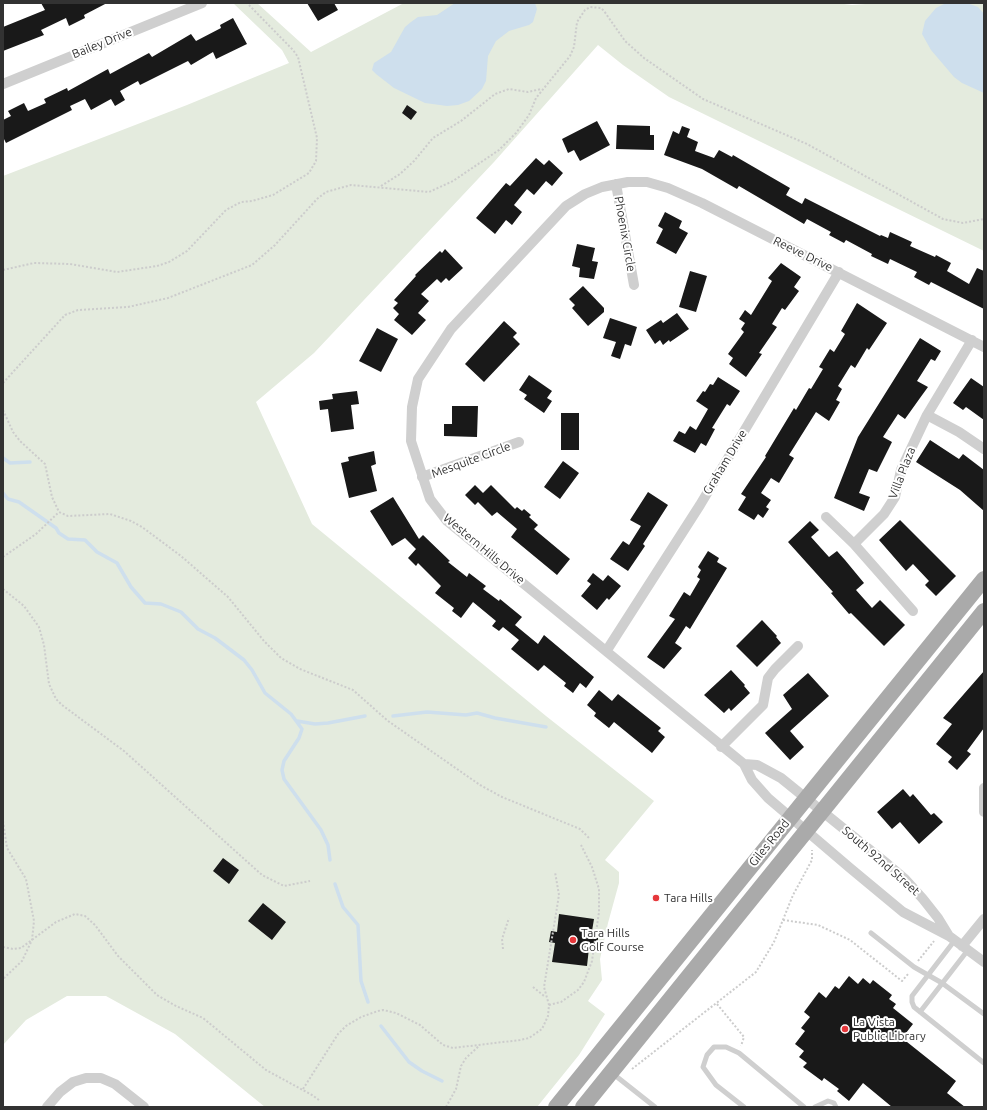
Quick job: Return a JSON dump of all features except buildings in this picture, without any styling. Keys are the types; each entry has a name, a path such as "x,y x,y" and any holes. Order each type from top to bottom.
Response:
{"main road":[{"name":"Giles Road","path":"556,1107 984,579"},
{"name":"Giles Road","path":"583,1107 616,1075 821,811 984,611"}],"street":[{"name":"Bailey Drive","path":"3,84 202,3"},
{"name":"Reeve Drive","path":"616,184 628,182 647,182 668,188 702,203 752,230 839,272 984,347"},
{"name":"Phoenix Circle","path":"616,184 634,285"},
{"name":"Western Hills Drive","path":"616,184 602,187 566,206 451,329 433,354 418,379 412,407 411,441 430,499 447,521 607,650 744,764 752,780 768,798 789,818 806,830"},
{"name":"Graham Drive","path":"607,650 700,505 839,272"},
{"name":"Villa Plaza","path":"854,544 884,514 895,497 901,470 927,415 972,340"},
{"path":"927,415 959,432 984,449"},
{"name":"Mesquite Circle","path":"422,477 519,442"},
{"path":"826,517 854,544 913,611"},
{"path":"722,747 763,705 768,678 798,646"},
{"name":"Western Hills Drive","path":"744,764 757,765 772,772 821,811"},
{"path":"984,788 984,812"},
{"name":"South 92nd Street","path":"821,811 905,879 958,943"},
{"name":"South 92nd Street","path":"806,830 903,912 958,943 984,962"},
{"path":"958,943 984,919"},
{"path":"47,1107 60,1092 74,1082 86,1078 101,1078 114,1084 144,1107"}],"lane":[{"path":"871,933 927,976 942,983 984,1014"},
{"path":"958,943 927,976 912,996 914,1007 984,1063"},
{"path":"920,1012 942,983 958,943"},
{"path":"744,1107 716,1085 703,1067 707,1054 714,1047 726,1047 739,1053 804,1107"},
{"path":"616,1075 655,1107"},
{"path":"815,1107 828,1101 834,1103 836,1107"}],"path":[{"path":"3,270 34,264 70,264 117,272 157,266 169,262 187,250 226,210 241,202 252,201 273,194 308,173 316,161 317,142 301,66 294,50 247,3"},
{"path":"3,383 59,320 71,312 86,309 128,307 151,303 184,293 252,266 266,254 317,199 326,192 351,185 429,192 453,181 499,150 526,120 536,98 570,56 574,47 578,22 581,16 590,7 600,8 625,41 644,58 703,99 807,144 944,219 962,223 984,219"},
{"path":"380,187 400,174 414,161 433,138 461,121 495,94 509,88 528,92 543,89"},
{"path":"3,410 13,432 20,441 45,464 52,497 59,512 68,516 110,514 126,519 142,527 182,556 228,597 264,641 281,658 307,672 353,690 388,721 480,785 502,797 580,829 589,838"},
{"path":"3,557 36,534 59,512"},
{"path":"3,589 24,606 39,627 44,645 49,684 56,699 62,705 124,751 262,875 284,886 310,881"},
{"path":"3,821 7,848 26,879 34,921 32,940 19,964 3,979"},
{"path":"549,1006 560,1002 578,990 584,982 592,961 599,912 599,889 592,867 581,845"},
{"path":"616,1075 717,1004 756,972 774,942 793,894 812,860 812,850"},
{"path":"545,997 546,975 559,895 555,872"},
{"path":"3,947 13,950 21,948 56,922 68,916 80,913 95,925 118,956 157,995 176,1006 203,1018 266,1070 303,1089 319,1100"},
{"path":"503,949 502,939 509,918"},
{"path":"783,920 818,925 846,938 856,944 902,981 910,972"},
{"path":"917,962 934,941"},
{"path":"303,1089 338,1034 346,1026 378,1011 389,1011 410,1020 448,1047 460,1048 520,1040 533,1036 546,1024 549,1006 545,997 533,987"},
{"path":"717,1004 744,1037 739,1053"},
{"path":"446,1107 456,1089 461,1066 466,1058 481,1045"}],"shaded area":[{"name":"Tara Hills Golf Course","path":"233,3 257,3 311,52 404,3 836,3 852,5 879,3 984,3 984,251 669,97 623,65 598,45 494,162 314,353 256,402 312,524 546,716 654,801 605,860 619,872 619,883 600,959 602,980 588,1001 605,1014 579,1055 537,1107 265,1107 175,1034 106,996 67,996 26,1020 3,1045 3,176 187,105 289,63 282,50"}],"water":[{"path":"455,3 535,3 537,9 533,22 529,25 509,31 496,41 488,56 486,81 482,89 469,101 458,105 447,106 425,103 394,88 372,70 374,63 391,52 405,27 411,22 418,17 437,15"},
{"path":"946,3 967,3 978,7 984,14 984,93 962,83 954,77 931,50 922,34 925,21 936,8"}],"waterway":[{"path":"3,458 10,463 30,462"},
{"path":"3,493 8,499 19,502 56,528 59,533 68,539 85,540 97,552 117,563 131,587 145,603 161,604 181,612 198,629 215,638 244,660 252,670 265,693 291,714 302,729 299,738 284,761 282,770 284,779 321,830 328,845 330,860"},
{"path":"393,716 427,712 466,715 477,713 495,718 546,727"},
{"path":"297,721 315,724 365,716"},
{"path":"335,884 343,907 358,925 361,981 368,1002"},
{"path":"381,1026 409,1062 422,1071 442,1081"}],"place":[{"name":"Tara Hills","path":"656,898"},
{"name":"Tara Hills Golf Course","path":"573,940"},
{"name":"La Vista Public Library","path":"845,1029"}]}
